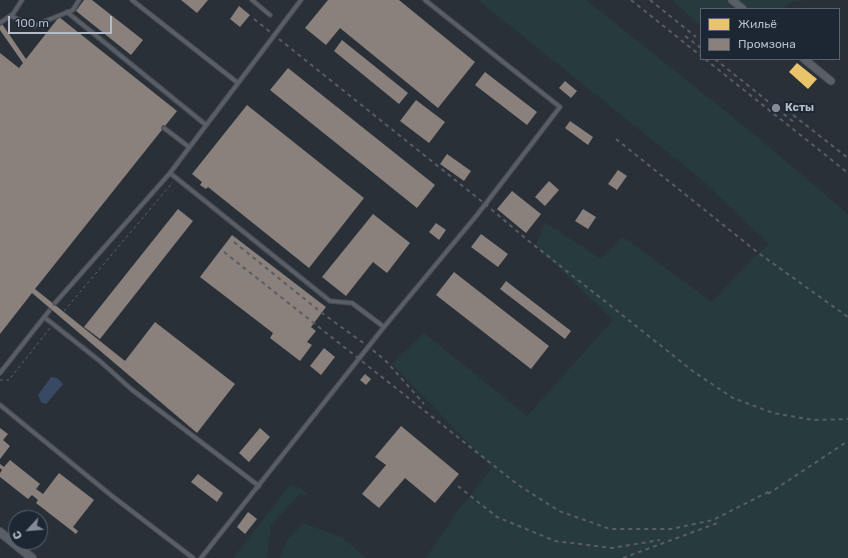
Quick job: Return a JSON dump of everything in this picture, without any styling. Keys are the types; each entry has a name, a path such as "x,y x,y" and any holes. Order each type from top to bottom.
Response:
{"street":[{"path":"732,0 742,8"},
{"path":"805,60 831,81"},
{"path":"0,532 32,558"}],"lane":[{"path":"0,23 11,16 22,0"},
{"path":"11,16 33,26 73,10 79,0"},
{"path":"132,0 238,83"},
{"path":"252,0 270,15"},
{"path":"55,303 170,173 300,0"},
{"path":"201,558 384,327 477,215 560,107 425,0"},
{"path":"67,12 206,125"},
{"path":"164,128 189,147"},
{"path":"170,173 330,301 352,303 384,327"},
{"path":"0,373 49,311"},
{"path":"44,317 101,362 131,389 259,486"},
{"path":"0,405 112,496 193,558"}],"path":[{"path":"64,311 176,178"},
{"path":"0,380 9,380 53,324"}],"green space":[{"path":"478,0 586,0 749,130 848,214 848,558 426,558 459,509 492,468 392,364 424,333 527,416 613,320 536,246 545,222 601,259 623,237 712,302 751,260 769,244 702,180"},
{"path":"672,0 816,0 794,1 784,8 700,8 699,24"},
{"path":"290,485 301,488 308,495 299,495 271,525 267,558 233,558"},
{"path":"303,523 341,537 367,558 279,558 287,540"}],"water":[{"path":"51,377 57,378 63,384 46,404 41,402 38,395"}],"building: Жильё":[{"path":"797,63 817,79 808,89 789,72"}],"building: Промзона":[{"path":"84,0 92,0 143,40 131,55 76,11"},
{"path":"181,0 208,0 197,13"},
{"path":"328,0 399,0 475,62 438,108 340,28 326,45 305,28"},
{"path":"239,6 250,15 240,27 230,19"},
{"path":"59,17 177,111 35,289 125,361 155,322 235,384 197,433 32,293 0,334 0,53 19,68 23,63 0,30 0,21 26,59"},
{"path":"342,40 408,93 399,104 334,51"},
{"path":"288,68 435,185 417,208 270,90"},
{"path":"485,72 537,112 527,125 475,85"},
{"path":"565,81 577,91 571,98 559,88"},
{"path":"416,100 445,122 429,143 400,121"},
{"path":"247,105 364,198 309,268 208,187 206,189 200,185 202,182 192,174"},
{"path":"570,121 593,137 588,145 565,128"},
{"path":"447,154 471,171 464,181 440,164"},
{"path":"618,170 627,176 617,190 608,184"},
{"path":"549,181 559,190 545,206 535,197"},
{"path":"512,191 541,214 526,233 497,209"},
{"path":"178,209 193,221 100,339 84,327"},
{"path":"583,209 596,217 588,229 575,221"},
{"path":"373,214 410,243 387,273 373,262 346,296 322,277"},
{"path":"436,223 446,230 439,240 429,232"},
{"path":"481,234 508,254 498,267 471,247"},
{"path":"232,235 326,307 311,327 316,331 307,342 312,345 300,361 270,338 273,333 200,277"},
{"path":"454,272 549,346 531,369 436,295"},
{"path":"506,281 571,331 565,339 500,289"},
{"path":"324,348 335,357 321,375 310,366"},
{"path":"365,374 371,379 366,385 360,380"},
{"path":"401,426 459,474 435,503 405,478 379,508 362,494 386,465 375,457"},
{"path":"0,428 8,434 3,440 10,446 0,459"},
{"path":"260,428 270,437 249,462 239,453"},
{"path":"10,460 40,484 36,489 43,494 59,473 94,500 73,527 78,531 76,534 48,512 48,510 45,510 36,503 38,500 32,495 28,499 0,477 2,470 0,468 0,464 4,467"},
{"path":"198,474 223,493 217,502 191,482"},
{"path":"248,512 257,519 245,534 237,527"}],"railway":[{"path":"631,0 700,55"},
{"path":"650,0 696,37"},
{"path":"254,19 484,203 525,238 694,372 733,398 773,413 813,420 848,419"},
{"path":"685,36 700,47"},
{"path":"706,60 848,173"},
{"path":"716,60 796,124"},
{"path":"793,115 848,158"},
{"path":"616,139 757,252 848,317"},
{"path":"234,242 322,313 385,360 424,404"},
{"path":"224,252 517,484 559,511 610,529 671,529 713,520 772,490"},
{"path":"768,494 848,441"},
{"path":"458,486 497,517 555,541 612,548 660,540"},
{"path":"623,558 720,522"}],"place":[{"name":"Ксты","path":"776,108"}]}
